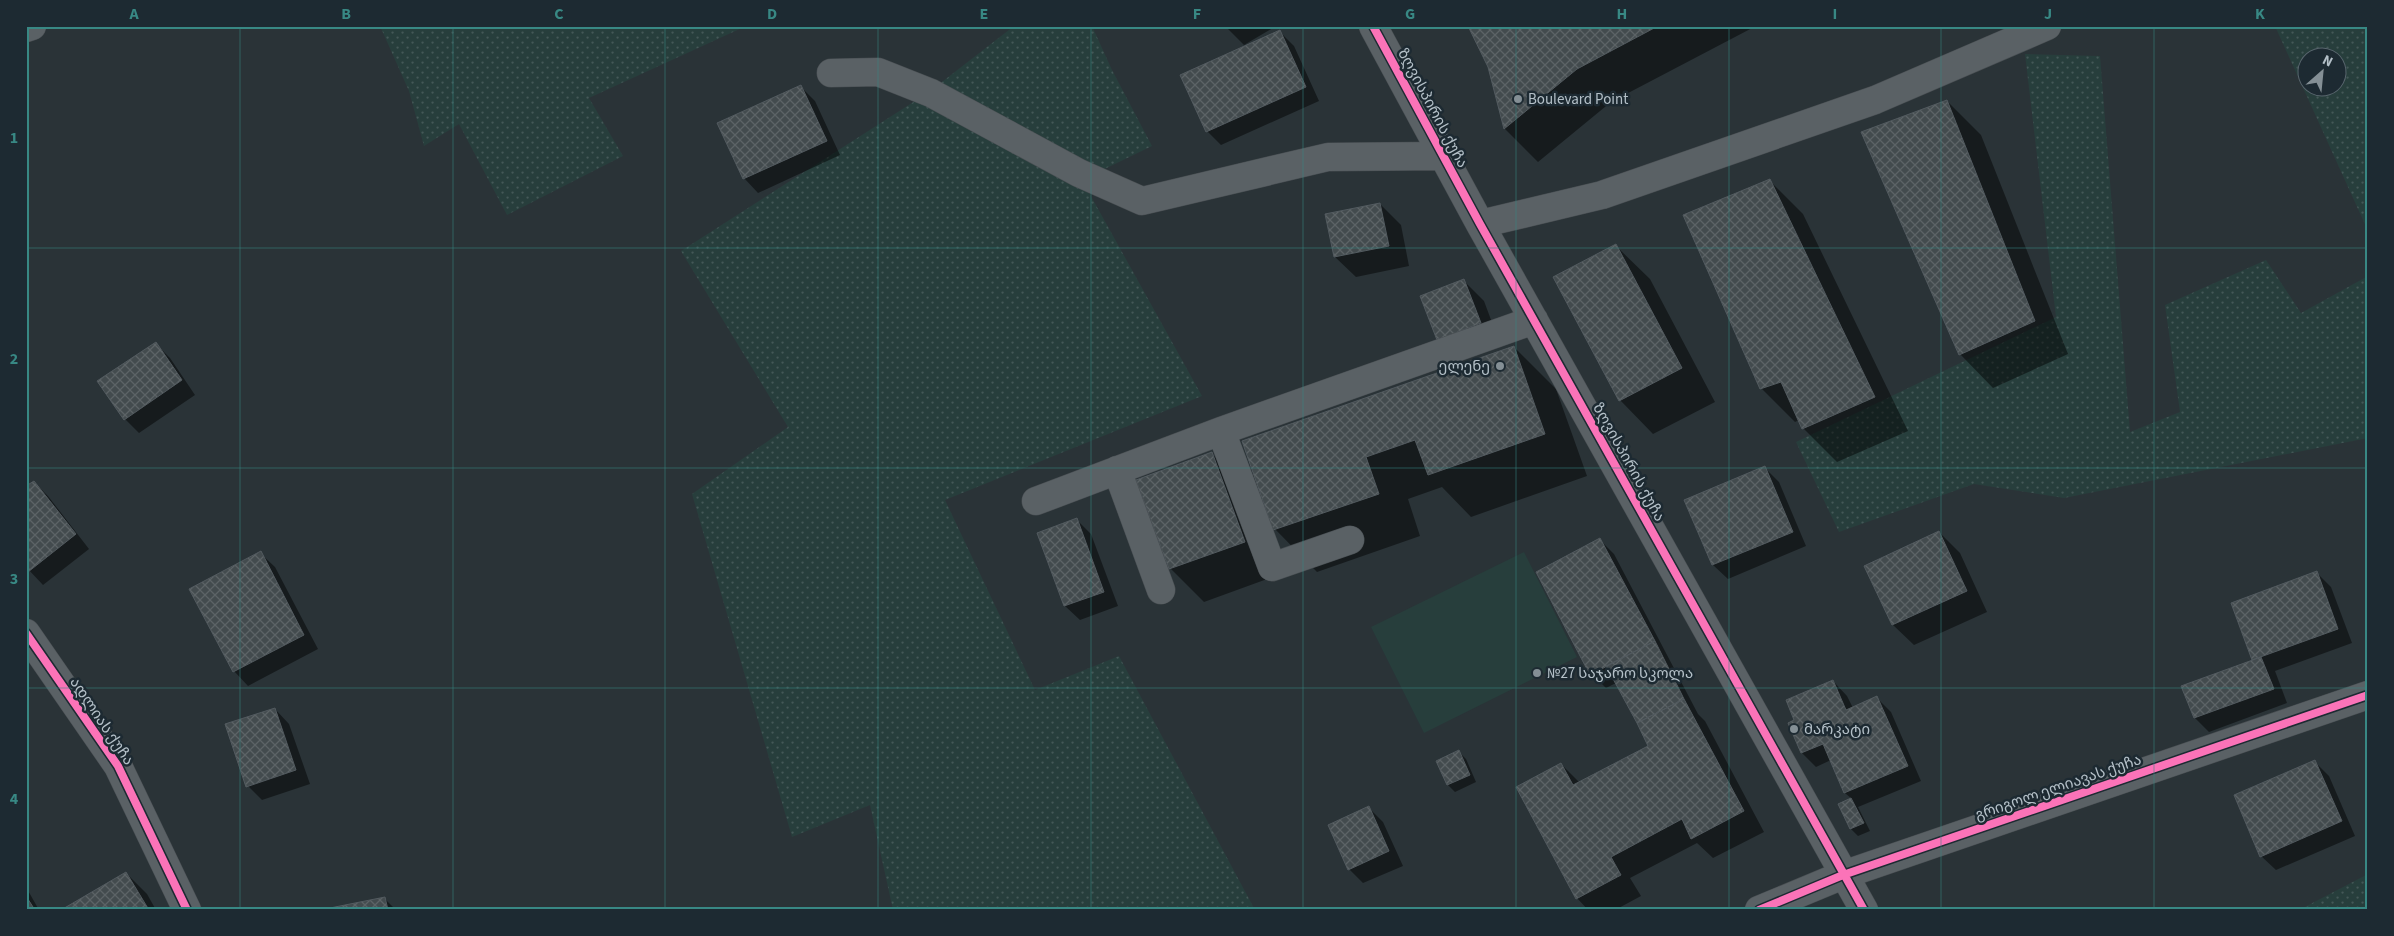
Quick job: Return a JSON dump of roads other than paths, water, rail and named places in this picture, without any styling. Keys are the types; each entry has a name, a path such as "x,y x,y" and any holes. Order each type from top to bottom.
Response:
{"street":[{"path":"26,28 32,26"},
{"name":"ზღვისპირის ქუჩა","path":"1373,26 1480,224 1864,910"},
{"path":"1480,224 1602,195 1875,100 2047,26"},
{"path":"831,73 878,72 931,93 1079,173 1142,201 1328,157 1443,156"},
{"path":"1036,501 1221,431 1534,320"},
{"path":"1221,431 1272,567 1350,540"},
{"path":"1117,470 1161,590"},
{"name":"ადლიას ქუჩა","path":"26,633 118,766 187,910"},
{"name":"გრიგოლ ელიავას ქუჩა","path":"1759,910 1844,875 2368,695"}],"place":[{"name":"Boulevard Point","path":"1518,99"},
{"name":"ელენე","path":"1500,366"},
{"name":"№27 საჯარო სკოლა","path":"1537,673"},
{"name":"მარკატი","path":"1794,729"}]}
